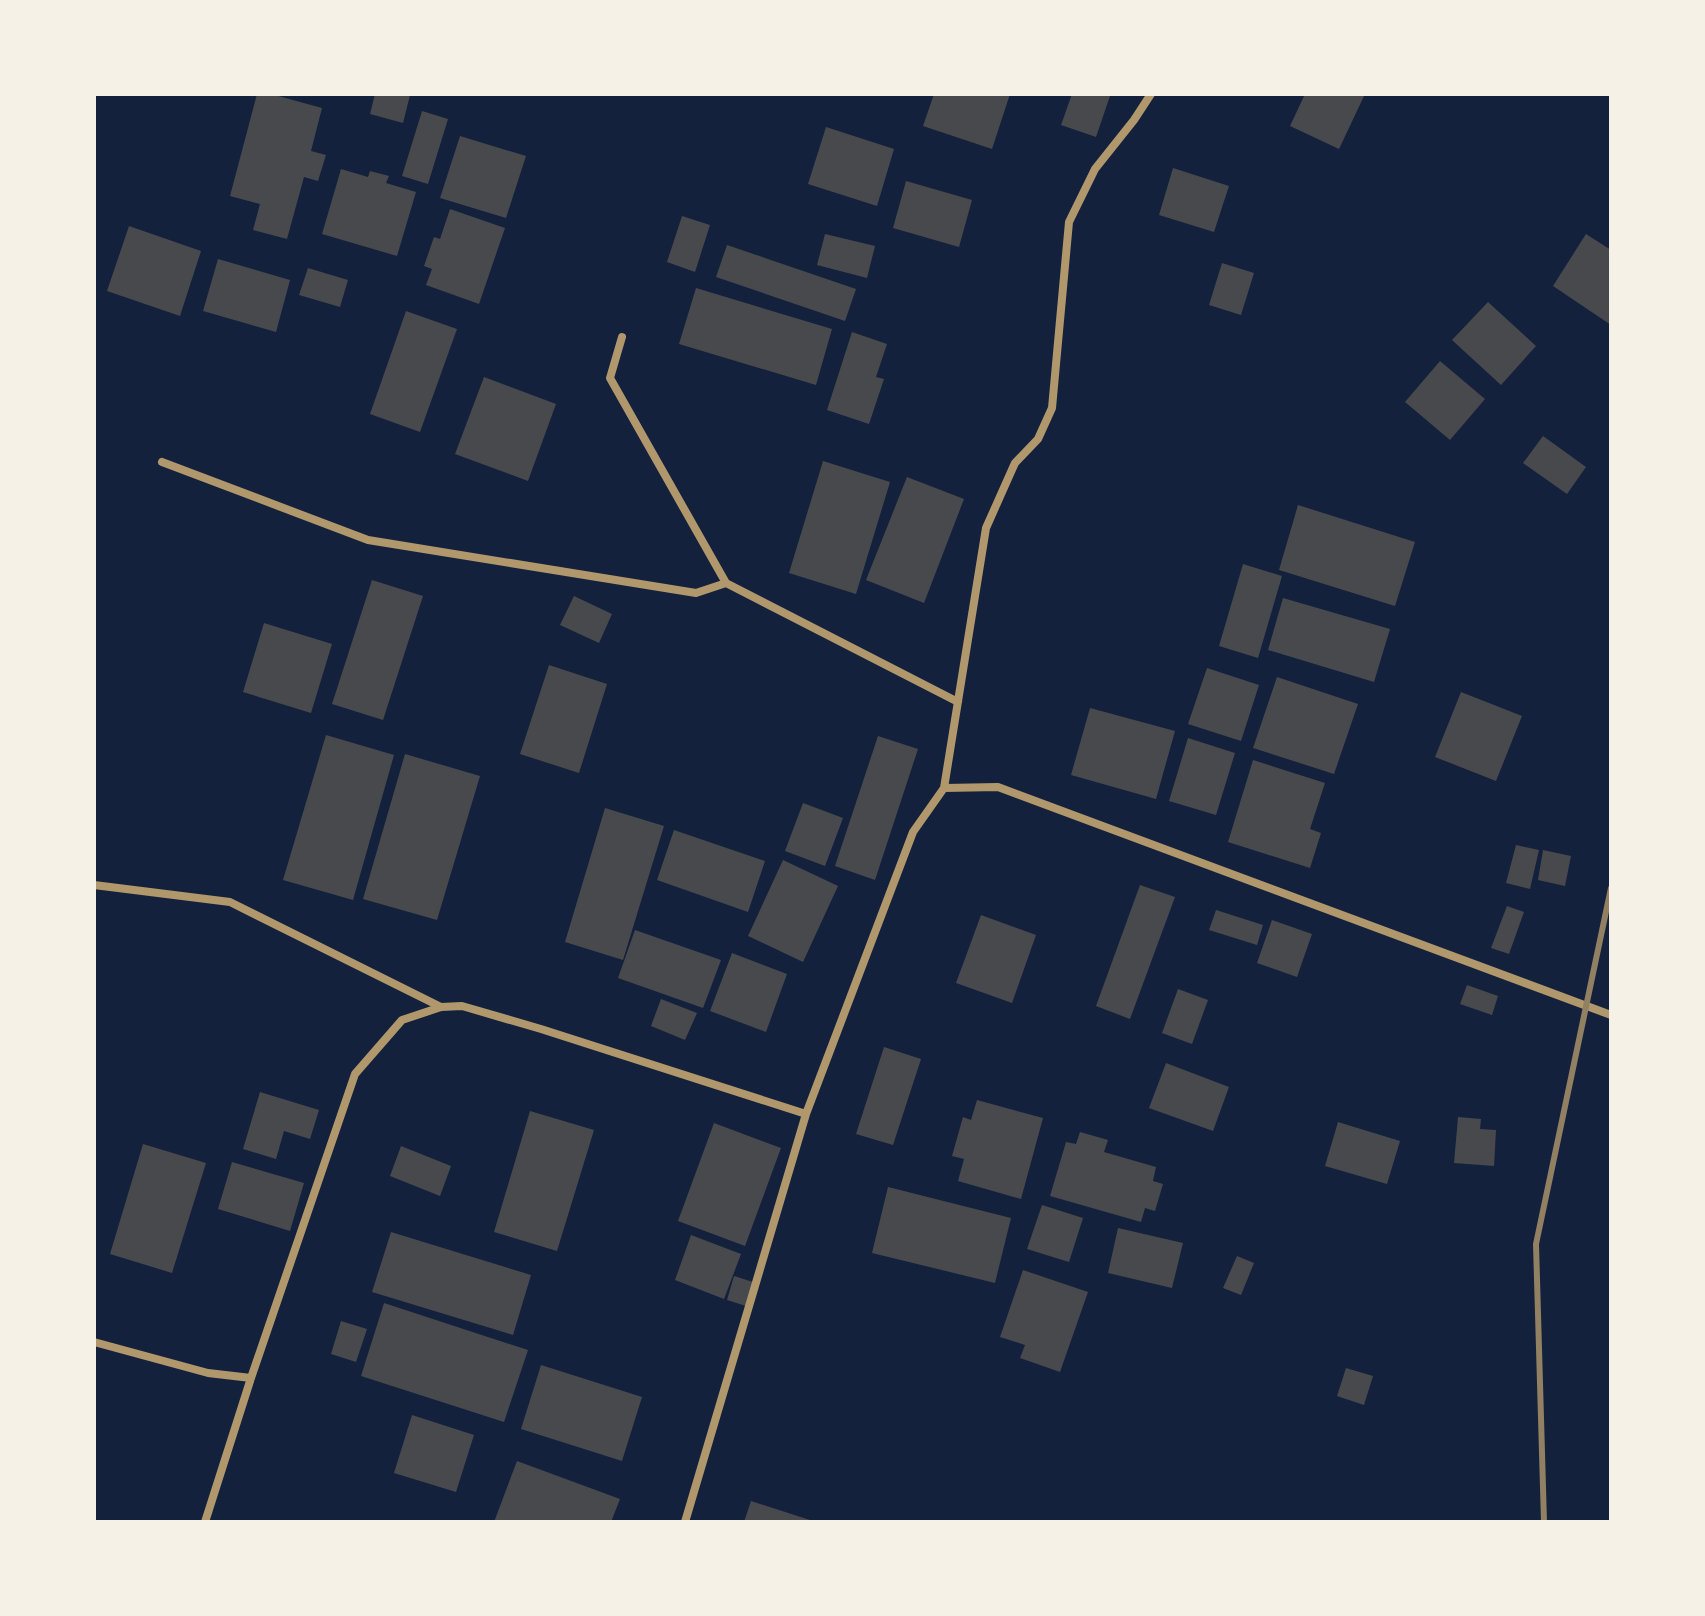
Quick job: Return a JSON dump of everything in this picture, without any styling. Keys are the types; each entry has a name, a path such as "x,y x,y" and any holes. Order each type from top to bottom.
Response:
{"street":[{"path":"685,1522 806,1114 913,832 944,788 986,528 1015,463 1038,439 1052,408 1069,222 1095,169 1151,94"},
{"path":"622,337 610,378 726,583 958,702"},
{"path":"162,462 368,540 696,593 726,583"},
{"path":"944,788 998,787 1610,1014"},
{"path":"94,885 230,902 441,1007"},
{"path":"205,1522 355,1074 402,1020 441,1007 462,1006 806,1114"},
{"path":"94,1342 208,1373 251,1378"}],"building":[{"path":"257,94 271,94 322,108 311,151 326,155 318,181 304,177 287,239 253,230 260,204 230,196"},
{"path":"375,94 410,95 403,123 370,114"},
{"path":"934,94 1010,94 992,149 923,126"},
{"path":"1072,94 1110,96 1096,137 1061,125"},
{"path":"1305,94 1365,94 1339,149 1290,126"},
{"path":"422,111 448,119 428,184 402,176"},
{"path":"826,127 894,149 877,206 808,184"},
{"path":"460,136 526,156 506,218 440,198"},
{"path":"1173,168 1229,186 1214,232 1159,215"},
{"path":"341,169 368,177 370,171 389,176 386,183 416,192 397,256 322,234"},
{"path":"906,181 972,200 959,247 893,228"},
{"path":"450,209 505,228 479,304 426,285 432,269 424,266 434,237 440,239"},
{"path":"682,216 710,225 695,272 667,262"},
{"path":"129,226 201,251 180,316 107,291"},
{"path":"825,234 875,246 867,278 817,265"},
{"path":"1586,234 1611,250 1611,325 1553,286"},
{"path":"727,245 856,289 845,321 716,277"},
{"path":"218,259 290,280 276,332 203,311"},
{"path":"1222,263 1254,273 1241,315 1209,305"},
{"path":"308,268 348,280 340,307 299,295"},
{"path":"696,288 832,329 816,385 679,344"},
{"path":"1488,302 1536,346 1501,385 1452,340"},
{"path":"406,311 457,329 420,432 370,414"},
{"path":"852,332 887,344 876,377 884,379 869,424 827,410"},
{"path":"1440,361 1485,399 1450,440 1405,402"},
{"path":"484,377 556,404 528,481 455,454"},
{"path":"1543,436 1586,467 1567,494 1523,463"},
{"path":"823,461 890,482 856,594 789,573"},
{"path":"907,477 964,499 924,603 866,580"},
{"path":"1298,505 1415,542 1395,606 1279,570"},
{"path":"1243,564 1282,576 1258,658 1219,646"},
{"path":"372,580 423,596 383,720 332,704"},
{"path":"574,596 612,614 599,643 560,625"},
{"path":"1283,598 1390,629 1374,682 1268,650"},
{"path":"264,623 332,644 311,713 243,692"},
{"path":"549,665 607,684 579,773 520,754"},
{"path":"1207,668 1259,685 1241,741 1188,724"},
{"path":"1277,677 1358,704 1334,774 1253,748"},
{"path":"1461,692 1522,716 1496,781 1435,757"},
{"path":"1090,708 1175,731 1156,799 1071,775"},
{"path":"326,735 394,755 353,900 283,880"},
{"path":"878,736 918,749 875,880 835,866"},
{"path":"1188,738 1235,753 1216,815 1169,801"},
{"path":"405,754 480,776 437,920 363,899"},
{"path":"1253,760 1325,783 1310,829 1321,833 1310,868 1228,842"},
{"path":"803,803 843,818 825,866 785,851"},
{"path":"605,808 664,826 623,960 565,942"},
{"path":"674,830 765,861 748,912 657,880"},
{"path":"1516,845 1539,850 1530,889 1506,883"},
{"path":"1543,850 1571,856 1565,886 1538,880"},
{"path":"783,860 838,886 803,962 748,936"},
{"path":"1140,885 1175,897 1130,1019 1096,1006"},
{"path":"1507,906 1524,912 1509,954 1491,948"},
{"path":"1216,910 1263,925 1257,945 1209,930"},
{"path":"981,915 1036,935 1012,1003 956,983"},
{"path":"1272,920 1312,934 1297,977 1257,963"},
{"path":"635,930 721,960 703,1008 618,978"},
{"path":"732,953 787,974 766,1032 710,1011"},
{"path":"1467,985 1498,996 1492,1015 1460,1004"},
{"path":"1178,989 1208,1000 1192,1044 1162,1033"},
{"path":"661,999 697,1013 685,1040 651,1026"},
{"path":"884,1047 921,1059 893,1145 856,1134"},
{"path":"1166,1063 1229,1087 1213,1131 1149,1108"},
{"path":"260,1092 319,1110 310,1139 284,1131 276,1159 243,1149"},
{"path":"977,1100 1043,1118 1021,1199 958,1181 964,1159 952,1156 963,1117 971,1120"},
{"path":"530,1111 594,1130 557,1251 494,1232"},
{"path":"1458,1117 1481,1119 1480,1129 1496,1130 1494,1166 1454,1163"},
{"path":"1338,1122 1400,1141 1387,1184 1325,1166"},
{"path":"714,1123 781,1148 745,1246 678,1221"},
{"path":"1080,1132 1108,1140 1104,1152 1156,1167 1153,1181 1163,1184 1155,1211 1145,1208 1141,1222 1050,1196 1066,1142 1076,1144"},
{"path":"143,1144 206,1163 172,1273 110,1254"},
{"path":"401,1146 451,1166 440,1196 390,1176"},
{"path":"232,1162 304,1183 290,1231 218,1209"},
{"path":"888,1187 1011,1218 995,1283 872,1253"},
{"path":"1042,1205 1083,1218 1069,1262 1027,1249"},
{"path":"1118,1228 1183,1243 1172,1288 1108,1273"},
{"path":"391,1232 531,1275 513,1335 372,1292"},
{"path":"691,1235 741,1254 724,1299 675,1280"},
{"path":"1237,1256 1254,1263 1241,1295 1223,1288"},
{"path":"1023,1270 1088,1292 1060,1372 1020,1358 1025,1345 1000,1337"},
{"path":"734,1276 753,1282 746,1306 727,1300"},
{"path":"384,1303 528,1350 504,1422 361,1376"},
{"path":"341,1321 367,1329 356,1362 331,1354"},
{"path":"541,1365 642,1397 622,1461 521,1429"},
{"path":"1346,1368 1373,1376 1364,1405 1337,1396"},
{"path":"412,1415 474,1435 456,1492 394,1473"},
{"path":"517,1461 620,1499 611,1522 494,1522"},
{"path":"751,1501 813,1521 813,1522 744,1522"}],"railway":[{"path":"1544,1522 1536,1244 1611,888"}]}
